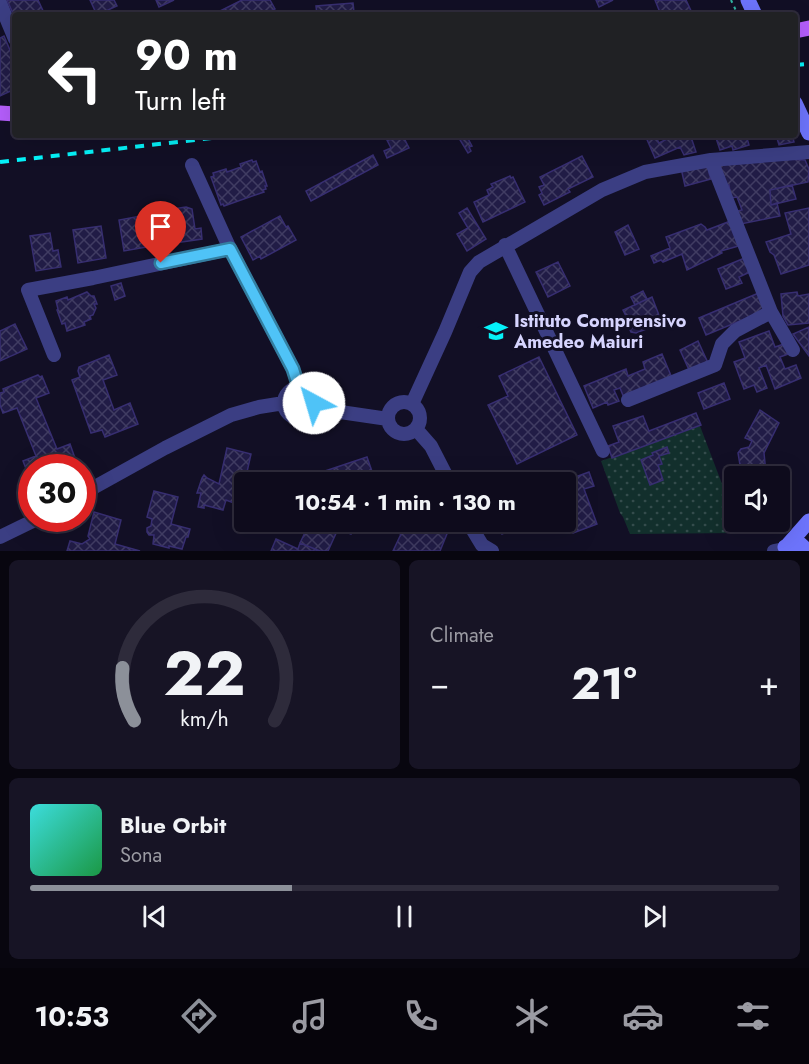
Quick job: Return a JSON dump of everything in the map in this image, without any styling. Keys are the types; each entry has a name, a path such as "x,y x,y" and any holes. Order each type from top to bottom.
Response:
{"street":[{"path":"0,3 12,32"},
{"path":"798,109 809,133"},
{"path":"412,404 470,272 479,262 505,245 602,190 645,172 711,160 809,152"},
{"path":"711,160 771,312 793,350"},
{"path":"192,165 230,249 293,369 299,388"},
{"path":"505,245 603,451"},
{"path":"54,355 28,290 230,249"},
{"path":"628,400 715,365 722,344 735,331 771,312"},
{"path":"299,388 312,394 314,403 311,412 302,418 288,413 284,404 290,391 299,388"},
{"path":"402,402 412,404 420,416 419,425 406,434 396,432 392,429 388,419 390,410 402,402"},
{"path":"96,486 231,415 259,407 284,404"},
{"path":"314,408 388,419"},
{"path":"416,429 431,446 444,472"},
{"path":"782,549 809,521"},
{"path":"0,537 18,528"},
{"path":"474,532 482,545 492,551"},
{"path":"782,549 791,544 800,544 808,551"}],"green space":[{"path":"700,426 724,489 724,532 739,533 630,534 601,461"}],"building":[{"path":"7,0 38,0 44,12 12,12"},
{"path":"90,0 114,0 117,6 104,12 96,12"},
{"path":"156,0 174,0 159,7"},
{"path":"242,0 270,0 275,9 268,12 218,12"},
{"path":"596,0 613,0 599,7"},
{"path":"655,0 686,0 692,12 660,12"},
{"path":"353,3 354,12 317,12 316,6"},
{"path":"4,36 12,55 12,90 0,96 0,38"},
{"path":"404,138 409,148 387,158 384,151 391,148 387,140"},
{"path":"459,138 468,138 472,146 469,147 471,151 468,153"},
{"path":"646,138 656,138 659,143 667,138 691,138 696,152 684,155 680,147 655,158"},
{"path":"716,138 747,138 749,145 733,150 732,146 720,150"},
{"path":"777,138 793,138 794,142 779,145"},
{"path":"373,155 378,165 311,201 306,191"},
{"path":"582,156 593,177 568,189 570,192 544,205 539,195 542,193 539,187 544,185 540,177"},
{"path":"771,158 805,160 809,169 808,182 770,190 771,205 777,203 780,216 741,224 737,211 742,210 737,197 731,198 729,185 724,186 719,164"},
{"path":"252,160 256,161 260,172 262,171 267,186 264,192 224,206 221,205 211,177 214,176 213,173 226,169 227,172"},
{"path":"710,162 711,179 685,186 681,168"},
{"path":"510,176 513,177 525,202 483,222 474,202 489,195 487,190 493,187 491,184"},
{"path":"792,185 796,199 771,205 770,190"},
{"path":"186,207 192,209 195,229 201,228 202,239 175,243 171,240 170,233 167,234 164,215 166,210"},
{"path":"467,208 486,239 467,251 457,234 468,228 459,213"},
{"path":"809,208 809,265 781,274 766,242 791,234 785,213"},
{"path":"151,214 152,219 146,228 152,234 153,246 124,251 119,220"},
{"path":"280,216 296,240 261,259 260,256 253,260 241,237"},
{"path":"733,220 742,245 721,251 722,253 687,270 682,254 663,262 661,260 654,263 651,256 670,248 666,237 701,224 707,230"},
{"path":"628,225 639,249 625,255 615,232"},
{"path":"101,226 106,258 78,263 73,230"},
{"path":"50,233 53,251 58,250 61,267 36,271 30,236"},
{"path":"747,257 752,271 739,277 742,283 726,289 718,269"},
{"path":"558,262 570,286 548,297 536,272"},
{"path":"121,283 125,296 115,300 111,286"},
{"path":"643,291 647,299 635,305 631,297"},
{"path":"87,292 94,296 97,304 94,304 96,308 90,316 91,319 84,322 85,325 67,331 65,323 62,324 56,301 67,297 68,300"},
{"path":"761,292 769,309 706,335 699,318"},
{"path":"797,292 798,296 809,294 809,323 788,325 783,316 781,294"},
{"path":"652,297 662,323 636,333 631,332 623,310"},
{"path":"15,324 27,349 0,361 0,331"},
{"path":"809,327 809,356 793,334"},
{"path":"769,331 775,347 787,343 791,353 780,357 785,369 796,365 801,378 775,389 766,365 759,368 767,388 757,392 754,385 744,389 734,362 745,358 739,342"},
{"path":"698,341 708,363 690,372 680,350"},
{"path":"662,354 672,378 624,398 620,388 614,390 619,401 608,405 607,402 593,408 584,386 626,369 628,376 645,369 643,362"},
{"path":"109,355 117,375 103,380 114,410 130,403 138,424 105,437 102,430 91,433 72,380 80,377 79,367"},
{"path":"539,357 577,435 517,464 488,405 508,396 499,376"},
{"path":"38,375 42,376 49,393 36,398 57,449 70,444 74,454 35,454 17,408 3,413 0,393 4,392 3,389"},
{"path":"724,383 730,399 704,409 698,393"},
{"path":"760,410 779,423 764,453 765,466 740,466 738,453 741,449 749,447 752,441 745,438"},
{"path":"696,413 701,425 612,458 608,446 619,442 613,426 643,416 649,431"},
{"path":"667,447 669,453 659,456 662,464 658,465 663,480 650,485 641,460"},
{"path":"227,448 251,454 247,472 234,472 234,503 226,500 223,510 204,505 204,508 198,507 201,493 197,493 204,475 219,484"},
{"path":"367,457 372,472 322,472"},
{"path":"589,472 594,486 584,489 597,524 576,532 576,477"},
{"path":"154,491 178,497 171,524 190,529 182,549 153,544 154,535 149,535 147,532 147,528 151,526 152,519 147,517"},
{"path":"96,513 121,520 115,544 140,551 67,551 70,541 82,544 90,539 89,532 96,532"},
{"path":"305,532 337,532 328,551 320,551 300,543"},
{"path":"395,532 448,532 440,551 393,551 401,534"},
{"path":"276,539 298,549 300,543 320,551 271,551"}],"railway":[{"path":"798,65 809,64"},
{"path":"0,162 212,138"}],"place":[{"name":"Istituto Comprensivo Amedeo Maiuri","path":"496,331"}],"route":[{"path":"161,263 230,249 293,369 299,388 312,394 314,403"}]}
